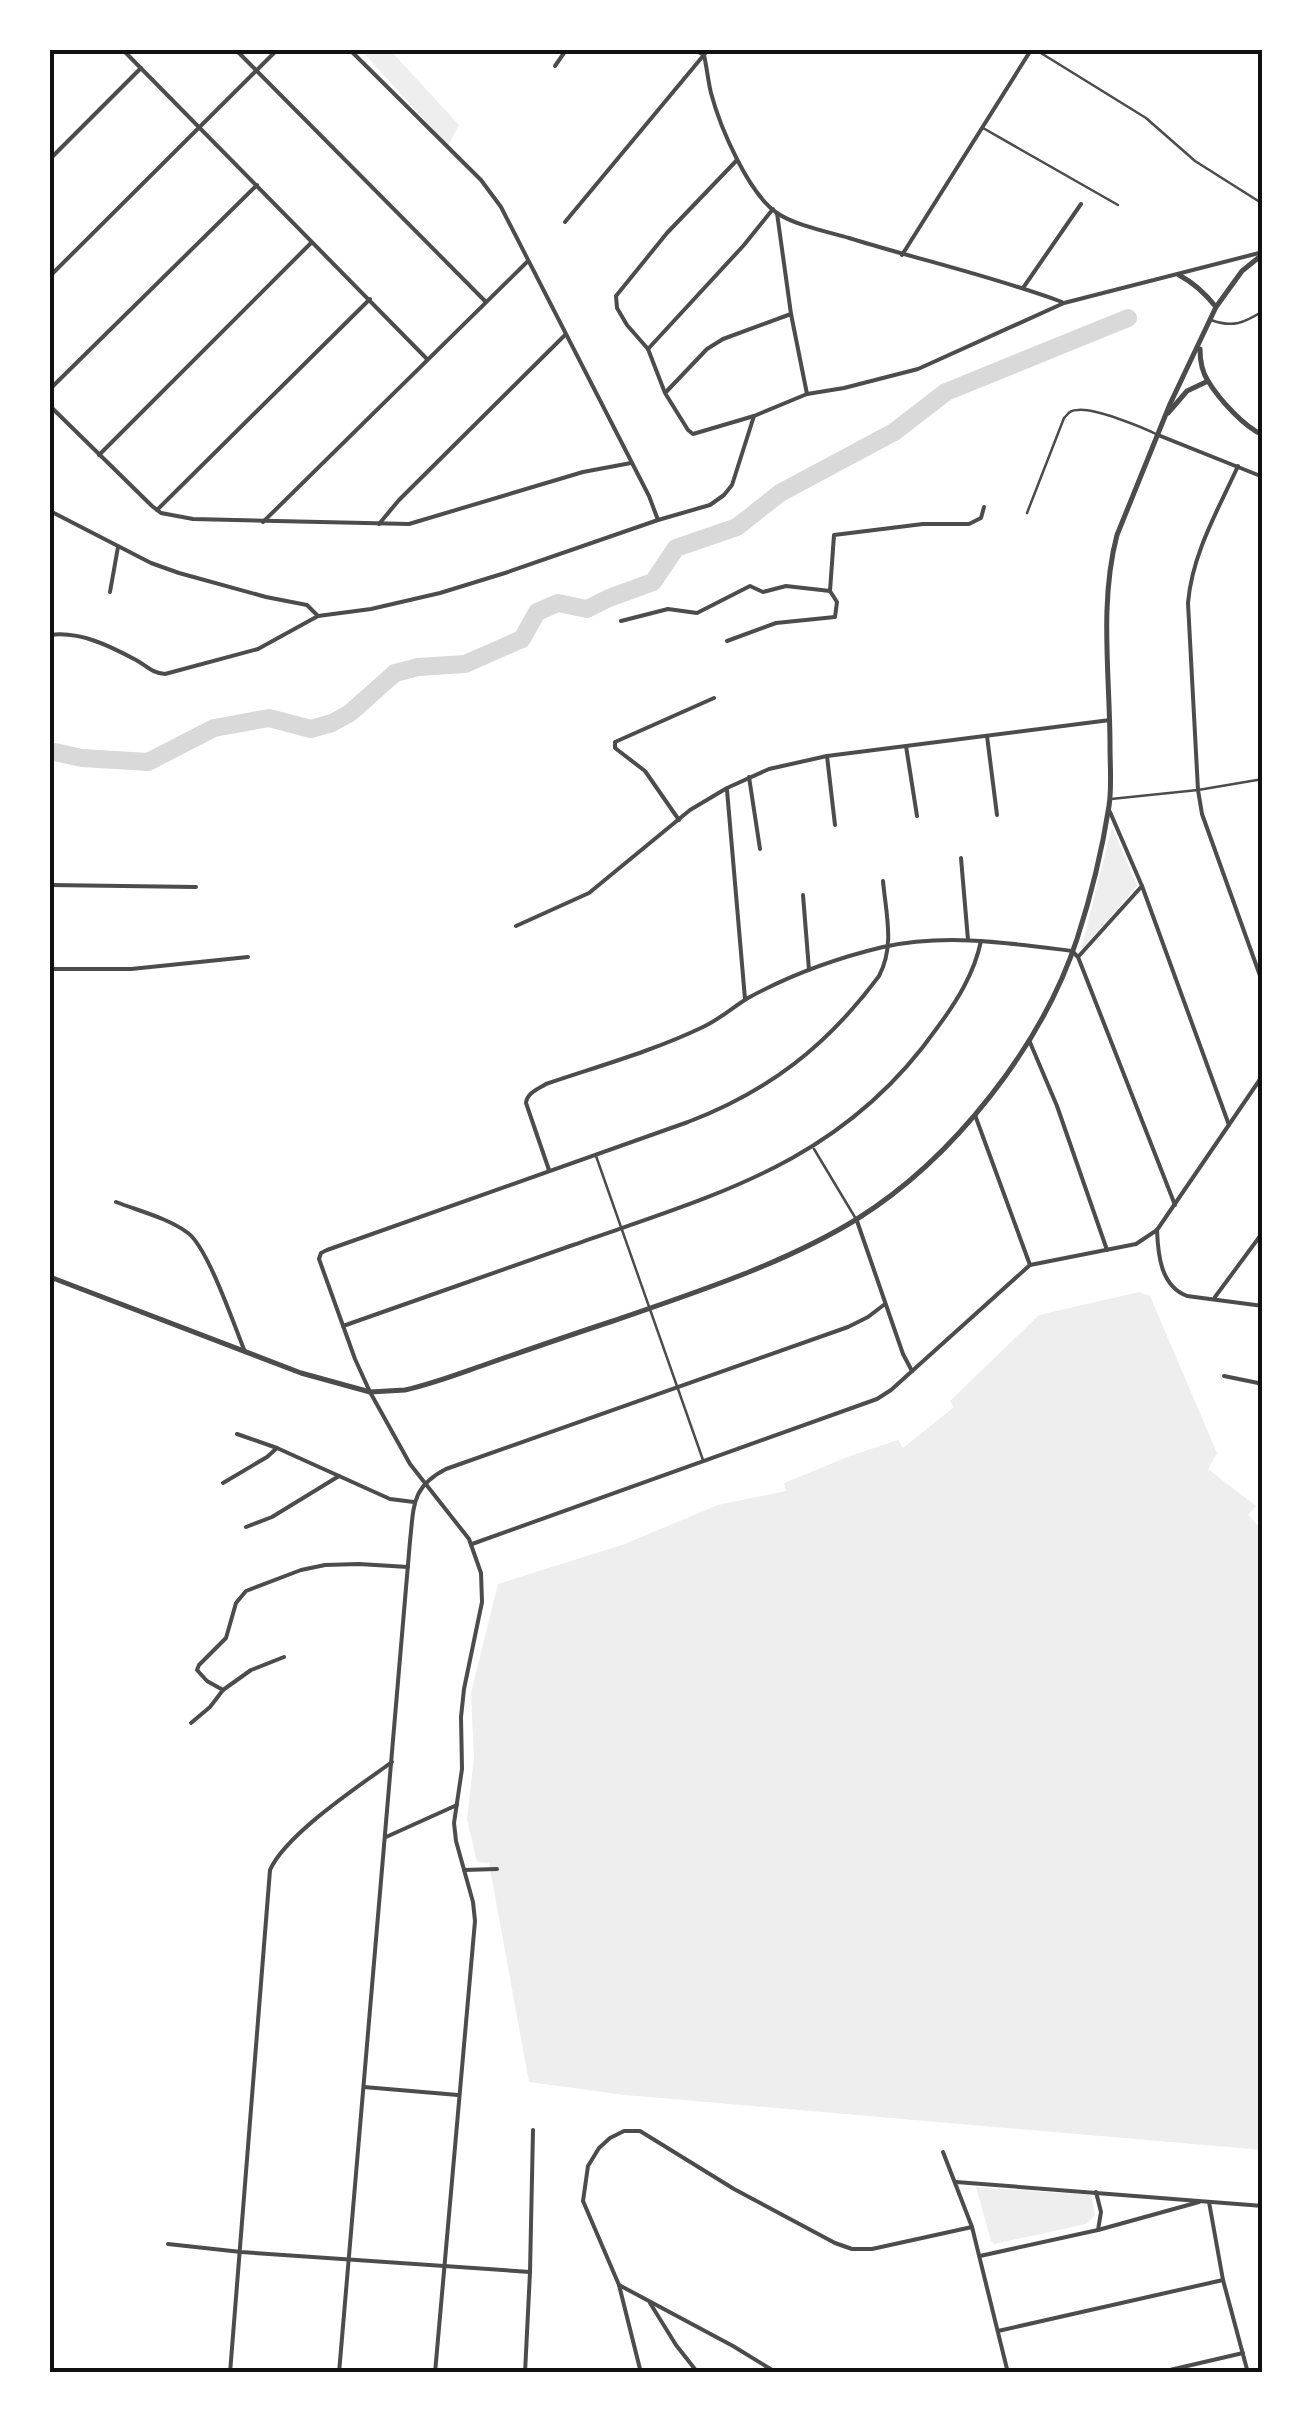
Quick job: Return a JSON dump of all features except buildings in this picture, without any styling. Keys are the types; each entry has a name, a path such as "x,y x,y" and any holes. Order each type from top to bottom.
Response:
{"street":[{"path":"123,50 427,358"},
{"path":"236,50 485,301"},
{"path":"50,276 278,50"},
{"path":"350,50 481,180 502,207 658,520"},
{"path":"555,66 566,50"},
{"path":"695,50 706,53"},
{"path":"902,255 1033,50"},
{"path":"706,53 711,93 737,160 754,188 775,211 809,226 1064,303"},
{"path":"565,222 706,53"},
{"path":"50,159 141,68"},
{"path":"737,160 668,233 616,296 617,308 648,348 665,393 693,434 754,416 807,394 918,369 1064,303 1263,253"},
{"path":"50,388 256,185"},
{"path":"1023,288 1081,204"},
{"path":"775,211 807,394"},
{"path":"648,348 775,211"},
{"path":"99,455 312,242"},
{"path":"50,1277 301,1373 370,1392 389,1392 422,1386 649,1308 783,1256 856,1220 931,1162 1008,1074 1075,954 1109,810 1107,597 1112,554 1164,418 1216,307 1242,271 1263,253"},
{"path":"263,522 528,261"},
{"path":"1179,274 1193,282 1216,307"},
{"path":"157,510 370,299"},
{"path":"665,393 707,349 791,314"},
{"path":"379,524 412,486 565,335"},
{"path":"1200,345 1208,381 1244,423 1263,435"},
{"path":"1164,418 1187,391 1208,381"},
{"path":"51,408 157,510 193,520 408,524 583,472 631,464"},
{"path":"50,635 86,637 153,672 165,674 258,649 318,616 371,610 440,593 710,505 732,485 754,416"},
{"path":"1158,435 1263,477"},
{"path":"1238,466 1196,558 1188,603 1202,814 1263,984"},
{"path":"726,641 776,624 835,617 837,602 830,591 834,535 923,524 969,524 981,518 984,506"},
{"path":"50,510 179,574 306,605 318,616"},
{"path":"110,592 118,547"},
{"path":"622,621 668,609 697,613 750,586 763,592 786,586 830,591"},
{"path":"679,820 645,771 614,748 615,742 714,698"},
{"path":"516,926 589,893 679,820 750,777 827,756 1110,720"},
{"path":"988,736 997,815"},
{"path":"906,746 917,816"},
{"path":"827,756 835,825"},
{"path":"750,777 760,849"},
{"path":"727,788 745,999"},
{"path":"1109,810 1142,886 1229,1125"},
{"path":"961,858 968,940"},
{"path":"435,2373 474,1921 473,1902 455,1833 462,1769 461,1717 482,1602 481,1573 472,1544 424,1483 370,1392 321,1266 321,1253 711,1113 740,1100 790,1068 824,1040 862,999 885,964 889,946 882,881"},
{"path":"50,885 196,887"},
{"path":"1075,954 1142,886"},
{"path":"803,895 809,970"},
{"path":"549,1171 526,1102 532,1092 681,1037 709,1024 745,999 809,970 889,946 922,941 981,940 1075,954"},
{"path":"343,1326 729,1190 813,1148 870,1105 924,1047 968,980 981,940"},
{"path":"1075,954 1176,1204"},
{"path":"50,969 131,969 248,958"},
{"path":"1029,1040 1057,1106 1107,1250"},
{"path":"472,1544 877,1399 1030,1265 1136,1244 1157,1230 1263,1075"},
{"path":"975,1115 1030,1265"},
{"path":"116,1202 177,1226 192,1236 203,1251 246,1352"},
{"path":"856,1220 902,1354 912,1371"},
{"path":"1157,1230 1162,1267 1169,1285 1178,1292 1263,1306"},
{"path":"1214,1299 1263,1232"},
{"path":"339,2373 408,1567 415,1502 424,1483 446,1469 848,1328 885,1304"},
{"path":"1224,1376 1263,1384"},
{"path":"237,1434 390,1498 415,1502"},
{"path":"223,1483 277,1448"},
{"path":"246,1526 272,1516 338,1476"},
{"path":"223,1690 207,1681 197,1667 226,1638 236,1603 246,1591 326,1565 408,1567"},
{"path":"192,1723 223,1690 251,1670 284,1657"},
{"path":"230,2373 270,1870 278,1856 316,1820 392,1762"},
{"path":"386,1837 457,1805"},
{"path":"464,1870 497,1869"},
{"path":"364,2087 458,2095"},
{"path":"525,2373 534,2130"},
{"path":"641,2373 619,2285 583,2201 588,2166 600,2148 617,2134 631,2130 654,2138 734,2189 852,2249 872,2249 972,2227"},
{"path":"944,2152 972,2227 1008,2373"},
{"path":"956,2182 1263,2206"},
{"path":"1096,2192 1101,2212 1098,2230"},
{"path":"980,2256 1207,2201"},
{"path":"1207,2201 1248,2373"},
{"path":"168,2244 530,2272"},
{"path":"998,2331 1224,2280"},
{"path":"619,2285 777,2373"},
{"path":"649,2302 698,2373"},
{"path":"1157,2373 1243,2354"}],"lane":[{"path":"1033,50 1146,118 1196,160 1263,204"},
{"path":"982,127 1118,205"},
{"path":"1210,319 1234,325 1247,322 1263,310"},
{"path":"1027,514 1068,413 1080,409 1158,435"},
{"path":"1110,799 1198,790 1263,778"},
{"path":"813,1148 856,1220"},
{"path":"595,1154 703,1461"}],"shaded area":[{"path":"390,50 459,125 448,146 362,51"},
{"path":"1112,827 1137,886 1081,950"},
{"path":"1139,1292 1150,1296 1217,1453 1208,1469 1256,1506 1248,1515 1263,1531 1263,2150 625,2095 529,2082 489,1863 477,1862 467,1819 474,1758 471,1693 498,1584 622,1545 718,1505 786,1491 784,1483 850,1456 898,1440 903,1448 954,1407 950,1401 1039,1315"},
{"path":"976,2187 1091,2195 1095,2215 1086,2224 994,2244"}],"waterway":[{"path":"50,751 82,758 148,762 214,728 269,718 311,729 332,723 350,713 395,673 418,667 465,664 522,639 537,612 558,603 587,609 653,582 676,548 737,527 780,493 894,432 946,392 1128,318"}]}
